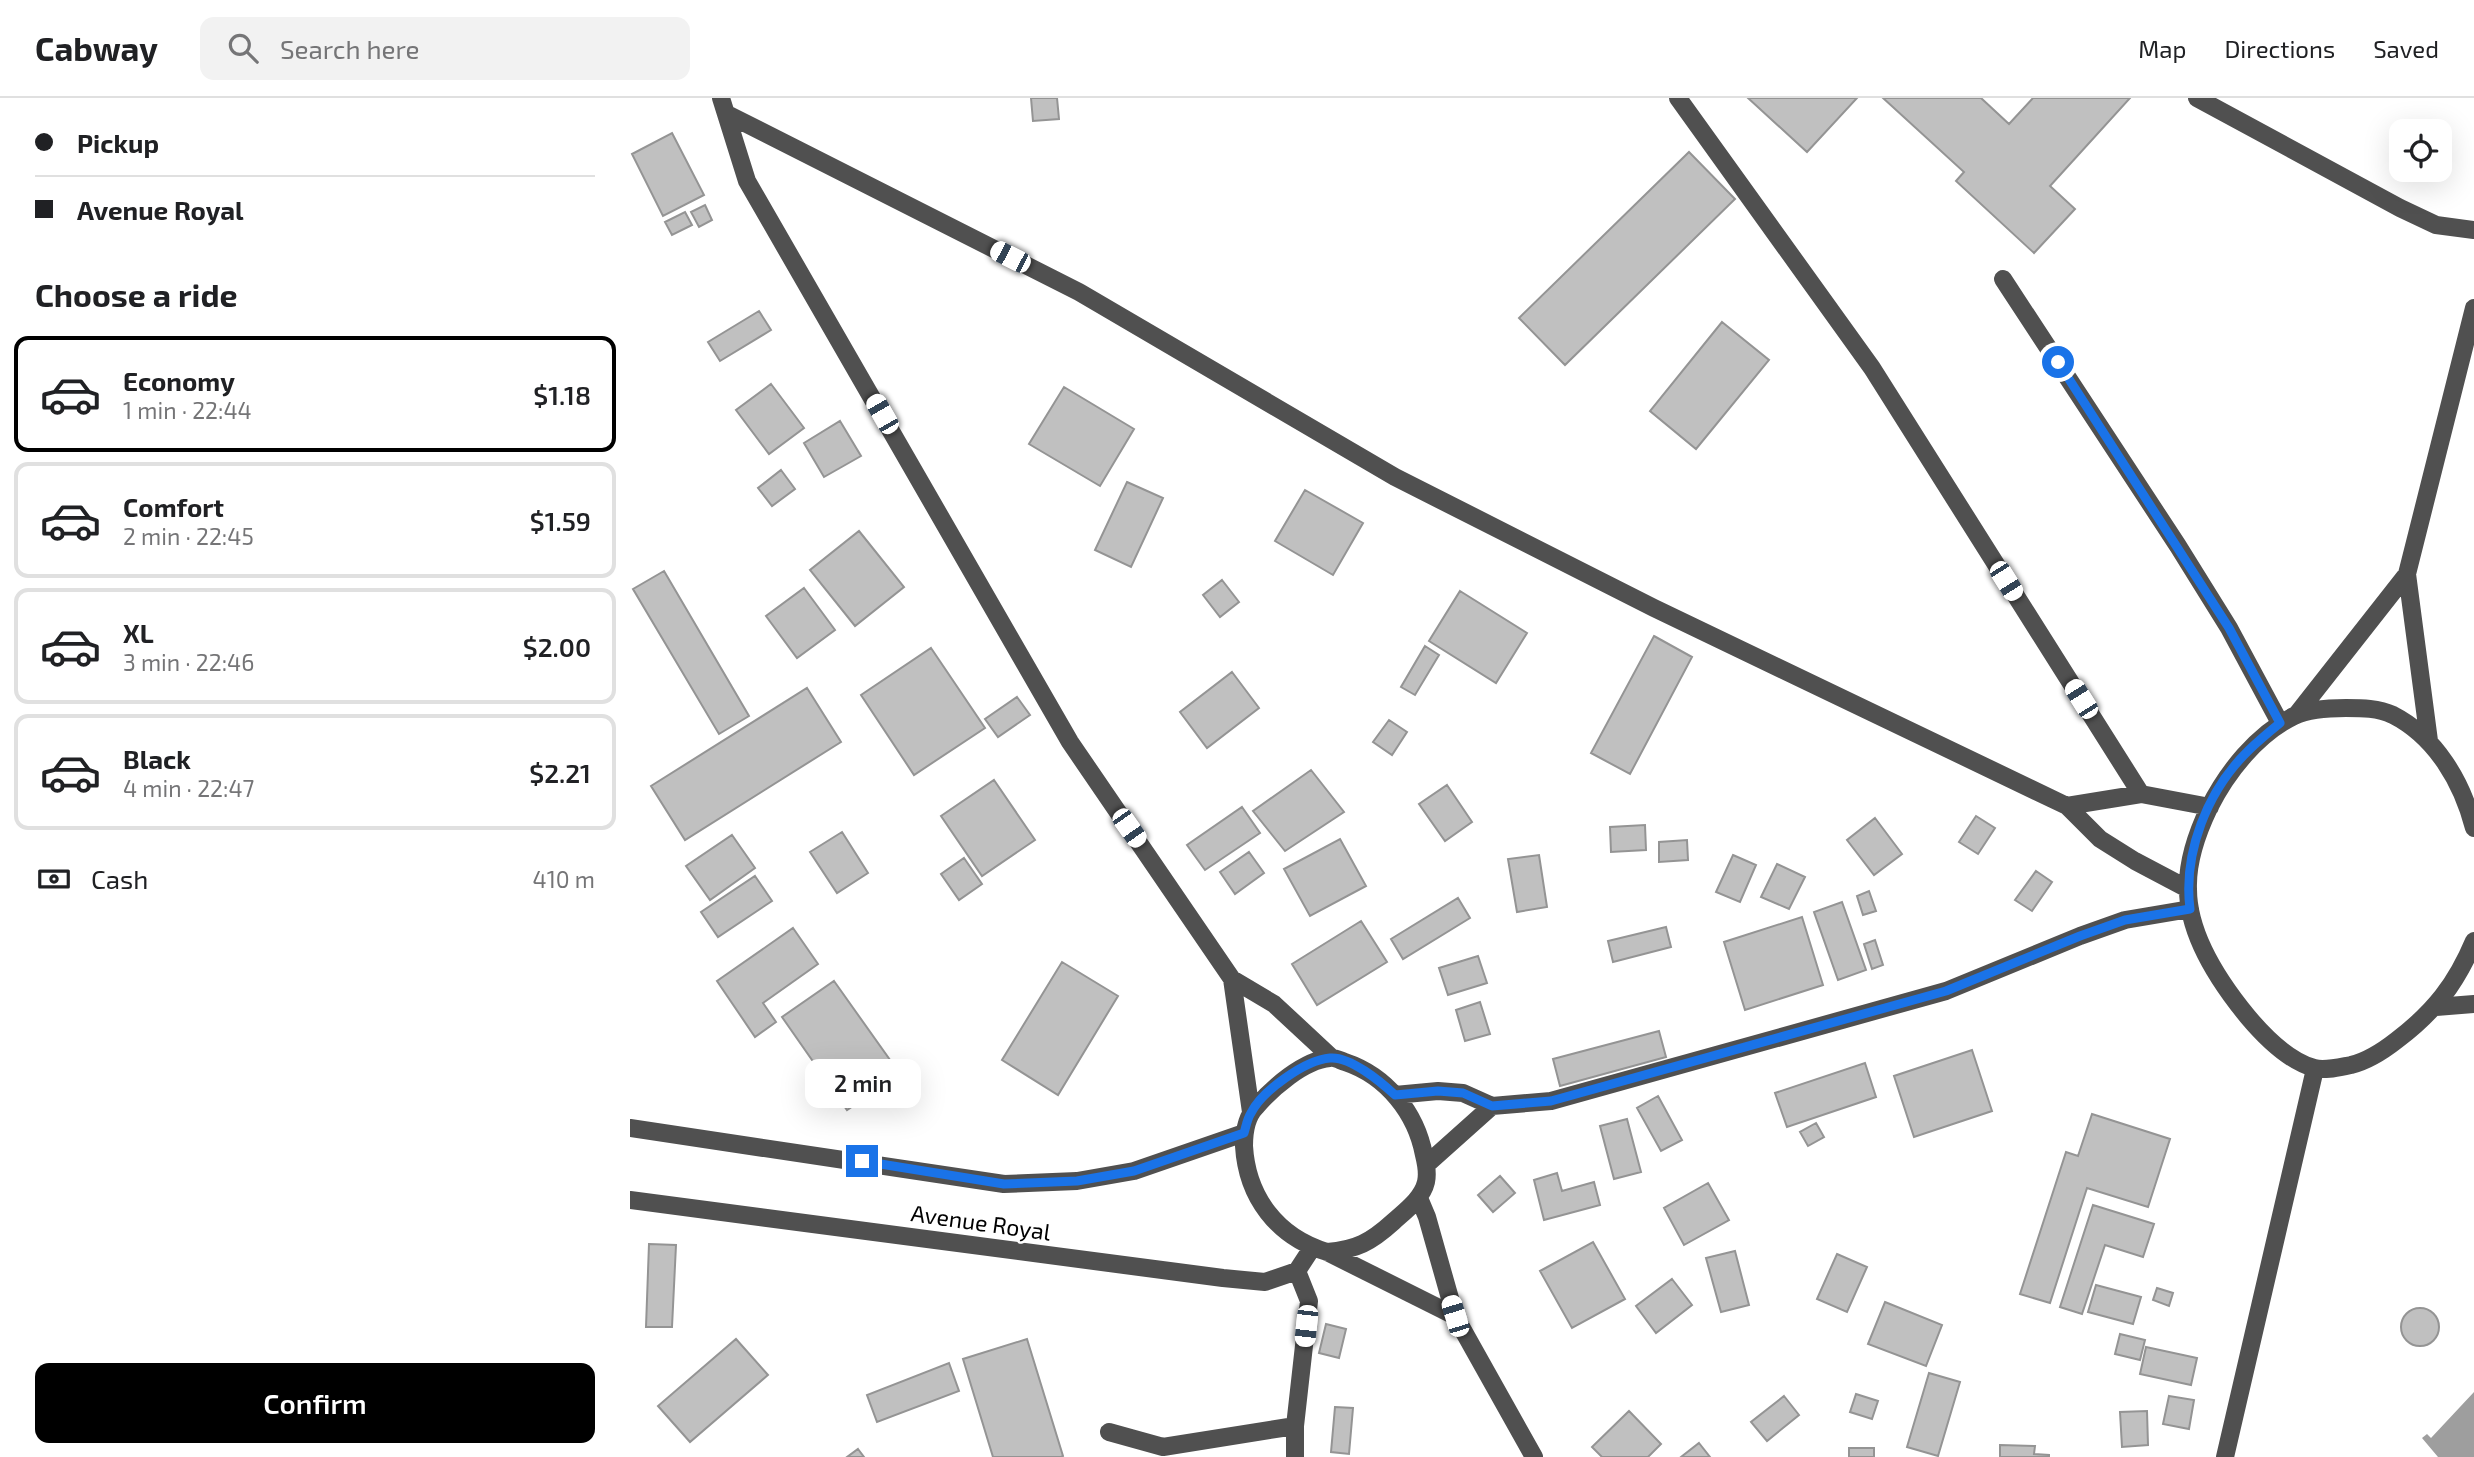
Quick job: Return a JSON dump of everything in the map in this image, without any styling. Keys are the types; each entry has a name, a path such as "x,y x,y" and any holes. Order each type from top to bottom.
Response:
{"street":[{"path":"1678,98 1872,368 2141,794"},
{"path":"2197,98 2400,208 2436,225 2474,230"},
{"path":"724,106 1079,292 1395,477 1654,608 2067,806 2099,839 2135,862 2188,889"},
{"path":"724,106 747,181 1063,730 1232,979 1274,1004 1331,1057 1377,1078 1395,1095 1413,1121 1426,1165 1426,1182 1419,1198 1366,1243 1349,1251 1319,1250 1297,1271 1309,1301 1295,1426 1295,1457"},
{"path":"2003,279 2229,628 2280,723"},
{"path":"2429,741 2407,574 2474,308"},
{"path":"2297,714 2407,574"},
{"path":"2474,828 2447,764 2429,741 2392,715 2368,708 2331,708 2297,714 2280,723 2246,753 2218,790 2196,835 2188,889 2190,909 2206,955 2238,1005 2260,1031 2282,1050 2315,1069 2339,1068 2362,1062 2418,1024 2436,1007 2455,979 2474,941"},
{"path":"2067,806 2141,794 2210,807"},
{"path":"1395,1095 1438,1091 1463,1093 1492,1106 1551,1101 1946,991 2125,920 2190,909"},
{"path":"1232,979 1251,1112"},
{"path":"2436,1007 2474,1004"},
{"path":"1331,1057 1302,1068 1284,1080 1251,1112 1244,1133 1245,1156 1252,1189 1264,1210 1281,1226 1319,1250 1455,1316"},
{"path":"2225,1457 2315,1069"},
{"path":"1426,1165 1492,1106"},
{"name":"Avenue Royal","path":"630,1128 1004,1184 1077,1181 1134,1171 1244,1133"},
{"path":"1419,1198 1427,1217 1455,1316 1534,1457"},
{"name":"Avenue Royal","path":"630,1200 1223,1278 1265,1282 1297,1271"},
{"path":"1109,1432 1163,1447 1295,1426"}],"shaded area":[{"path":"2474,1392 2474,1457 2438,1457 2422,1438 2427,1434 2431,1438"}],"building":[{"path":"1031,98 1057,98 1059,119 1033,121"},
{"path":"1748,98 1857,98 1807,152"},
{"path":"1883,98 1981,98 2009,124 2033,98 2130,98 2050,186 2075,209 2034,253 1956,181 1964,172"},
{"path":"672,133 704,195 663,216 632,154"},
{"path":"1689,152 1735,199 1565,365 1519,318"},
{"path":"705,205 712,220 699,227 691,212"},
{"path":"685,212 692,225 672,235 665,222"},
{"path":"759,311 771,330 720,361 708,342"},
{"path":"1722,322 1769,360 1696,449 1650,411"},
{"path":"771,384 804,428 769,454 736,410"},
{"path":"1064,387 1134,429 1100,486 1029,444"},
{"path":"840,421 861,456 824,477 804,443"},
{"path":"781,470 795,489 772,506 758,488"},
{"path":"1127,482 1163,498 1131,567 1095,550"},
{"path":"1305,490 1363,523 1333,575 1275,541"},
{"path":"859,531 904,587 855,626 810,570"},
{"path":"664,571 749,716 719,734 633,589"},
{"path":"1222,580 1239,602 1220,617 1203,595"},
{"path":"804,588 835,630 797,658 766,616"},
{"path":"1460,591 1527,633 1496,683 1429,641"},
{"path":"1654,636 1692,657 1630,774 1591,753"},
{"path":"1425,646 1439,655 1415,695 1401,687"},
{"path":"931,648 985,728 914,775 861,695"},
{"path":"1232,672 1259,708 1207,748 1180,712"},
{"path":"807,688 841,742 685,840 651,786"},
{"path":"1017,697 1030,715 998,737 985,719"},
{"path":"1389,720 1407,732 1392,755 1373,742"},
{"path":"1311,770 1344,812 1285,851 1253,811"},
{"path":"994,780 1035,840 982,876 941,816"},
{"path":"1447,785 1472,822 1445,841 1419,804"},
{"path":"1242,807 1260,833 1205,870 1187,845"},
{"path":"1976,816 1995,828 1978,854 1959,842"},
{"path":"1875,818 1902,854 1874,875 1847,840"},
{"path":"1645,825 1646,850 1611,852 1610,827"},
{"path":"842,832 868,873 837,893 810,852"},
{"path":"732,835 755,868 710,900 686,866"},
{"path":"1340,839 1366,886 1310,916 1284,869"},
{"path":"1687,840 1688,860 1659,862 1659,842"},
{"path":"1249,852 1264,873 1235,894 1220,872"},
{"path":"1539,855 1547,907 1517,912 1508,859"},
{"path":"1733,855 1756,865 1740,902 1716,892"},
{"path":"964,858 982,884 959,900 941,874"},
{"path":"1777,864 1805,877 1789,909 1761,897"},
{"path":"2036,871 2052,882 2032,911 2015,900"},
{"path":"755,876 772,901 718,937 701,912"},
{"path":"1869,891 1876,911 1863,915 1857,896"},
{"path":"1458,898 1470,918 1403,959 1391,939"},
{"path":"1842,902 1866,970 1838,980 1814,912"},
{"path":"1802,917 1823,985 1745,1010 1724,942"},
{"path":"1361,921 1387,962 1317,1005 1292,964"},
{"path":"1666,927 1671,947 1613,962 1608,941"},
{"path":"793,928 818,964 763,1003 776,1022 755,1037 717,981"},
{"path":"1875,940 1883,965 1872,969 1864,944"},
{"path":"1478,956 1487,983 1448,995 1439,968"},
{"path":"1062,962 1118,996 1058,1095 1002,1060"},
{"path":"834,981 900,1074 847,1110 782,1017"},
{"path":"1480,1002 1490,1034 1465,1041 1456,1010"},
{"path":"1659,1031 1666,1057 1560,1086 1553,1059"},
{"path":"1972,1050 1992,1111 1914,1137 1894,1076"},
{"path":"1865,1063 1876,1097 1787,1127 1775,1093"},
{"path":"1658,1096 1682,1140 1661,1151 1637,1108"},
{"path":"2092,1114 2170,1139 2148,1207 2087,1188 2050,1303 2020,1294 2066,1152 2078,1156"},
{"path":"1627,1119 1641,1172 1614,1179 1600,1126"},
{"path":"1816,1123 1824,1137 1808,1146 1800,1132"},
{"path":"1557,1173 1562,1191 1594,1182 1600,1205 1544,1220 1534,1180"},
{"path":"1500,1176 1515,1193 1493,1212 1478,1195"},
{"path":"1708,1183 1729,1220 1684,1245 1664,1208"},
{"path":"2093,1205 2154,1224 2143,1257 2105,1245 2082,1314 2060,1307"},
{"path":"1593,1242 1625,1299 1572,1328 1540,1271"},
{"path":"649,1244 676,1245 672,1327 646,1327"},
{"path":"1735,1251 1749,1305 1721,1312 1706,1258"},
{"path":"1837,1254 1867,1267 1847,1312 1817,1299"},
{"path":"1672,1279 1692,1305 1656,1333 1636,1306"},
{"path":"2096,1285 2141,1297 2133,1324 2088,1312"},
{"path":"2157,1288 2173,1293 2169,1306 2153,1300"},
{"path":"1885,1302 1942,1325 1926,1366 1868,1344"},
{"path":"2420,1308 2433,1314 2439,1327 2433,1340 2420,1346 2407,1340 2401,1327 2407,1314"},
{"path":"1326,1324 1346,1329 1339,1358 1319,1353"},
{"path":"2120,1334 2145,1340 2140,1360 2115,1354"},
{"path":"736,1339 768,1375 690,1442 658,1406"},
{"path":"1027,1339 1063,1456 993,1457 963,1359"},
{"path":"2146,1347 2197,1358 2191,1385 2140,1374"},
{"path":"949,1363 959,1391 877,1422 867,1395"},
{"path":"1929,1373 1960,1382 1938,1456 1907,1447"},
{"path":"1856,1394 1878,1401 1872,1419 1850,1412"},
{"path":"1784,1396 1799,1415 1767,1441 1751,1422"},
{"path":"2169,1396 2194,1400 2189,1429 2163,1424"},
{"path":"1335,1407 1353,1408 1349,1454 1331,1452"},
{"path":"1629,1411 1661,1444 1648,1457 1602,1457 1592,1447"},
{"path":"2147,1411 2148,1445 2122,1447 2120,1412"},
{"path":"1699,1443 1710,1457 1681,1457"},
{"path":"2000,1445 2035,1446 2034,1454 2049,1457 2000,1457"},
{"path":"1849,1448 1874,1448 1874,1457 1849,1457"},
{"path":"858,1449 864,1457 847,1457"}],"route":[{"path":"862,1161 1004,1184 1077,1181 1134,1171 1244,1133 1251,1112 1268,1093 1302,1068 1331,1057 1377,1078 1395,1095 1438,1091 1463,1093 1492,1106 1551,1101 1946,991 2125,920 2190,909 2188,889 2196,835 2218,790 2246,753 2280,723 2229,628 2058,362"}]}
